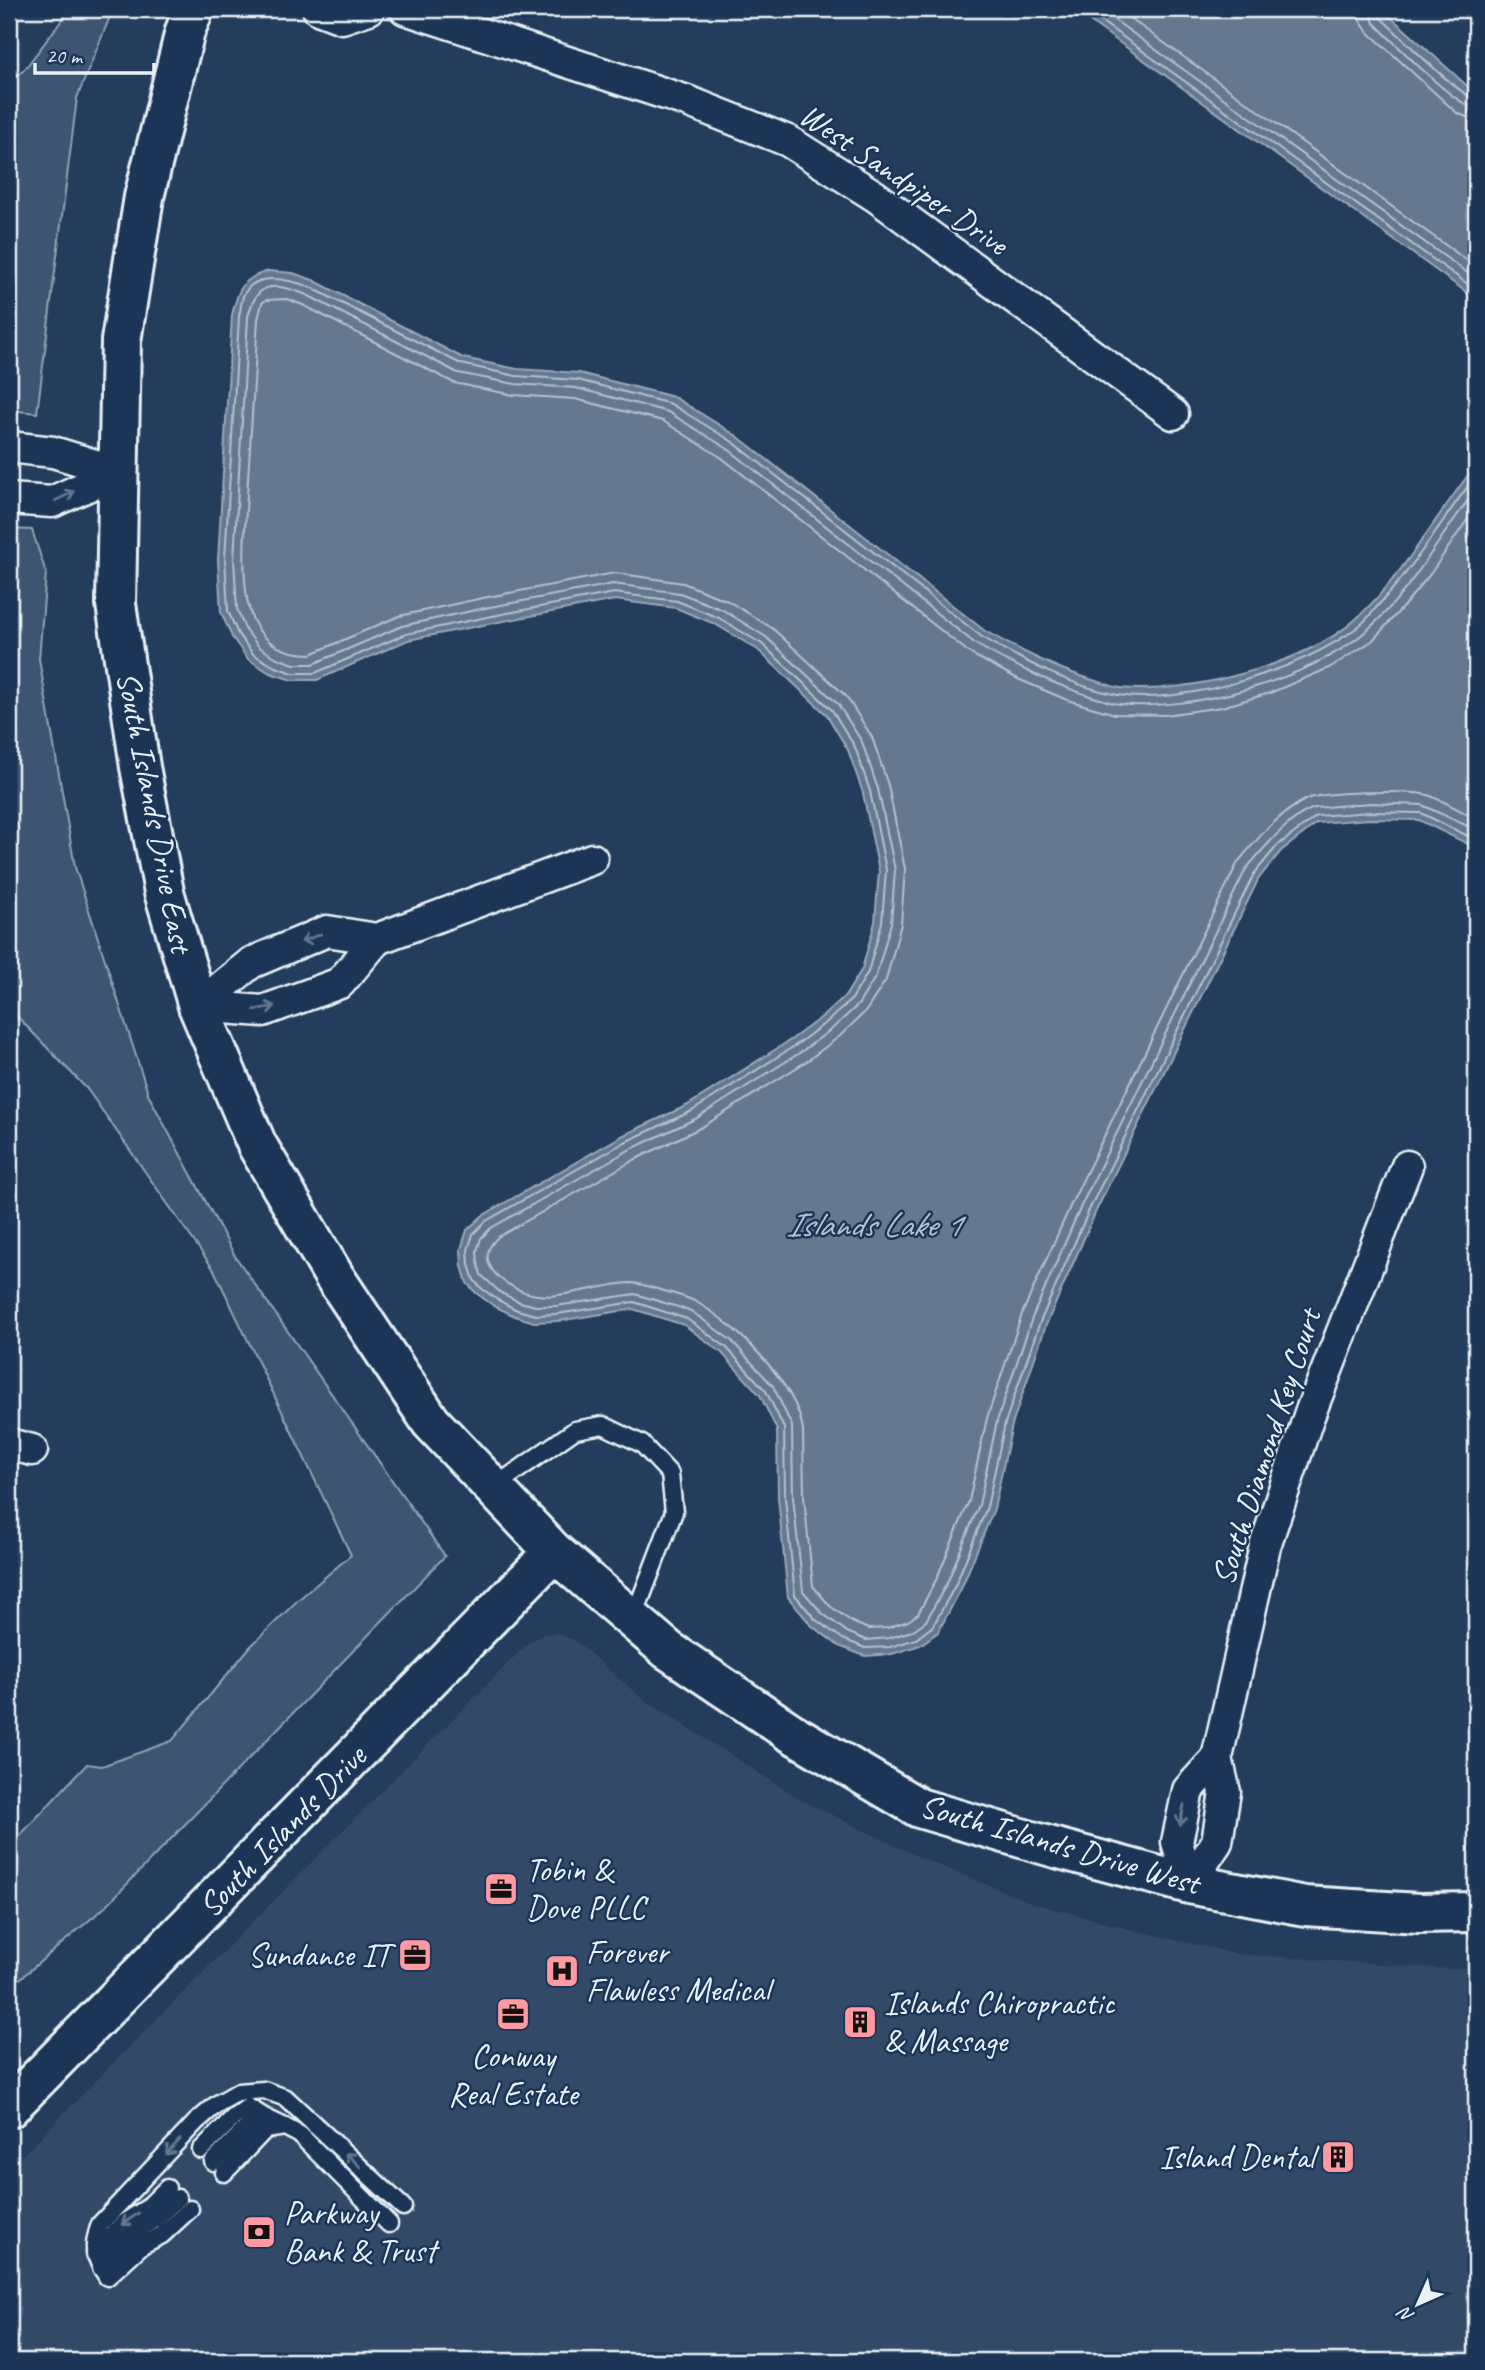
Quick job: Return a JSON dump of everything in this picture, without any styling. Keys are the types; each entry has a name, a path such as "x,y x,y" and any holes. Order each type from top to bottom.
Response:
{"street":[{"name":"South Islands Drive East","path":"194,9 185,31 144,197 121,341 116,604 140,767 164,892 198,1006 257,1145 334,1276 431,1422 554,1552"},
{"path":"318,9 342,18 369,9"},
{"name":"West Sandpiper Drive","path":"405,9 687,101 788,141 875,195 1173,414"},
{"path":"9,447 53,452 118,472"},
{"path":"9,499 52,502 118,472"},
{"path":"198,1006 251,963 327,931 377,939 592,859"},
{"path":"198,1006 263,1011 340,984 377,939"},
{"name":"South Diamond Key Court","path":"1189,1884 1177,1842 1188,1790 1217,1758 1265,1546 1309,1416 1407,1166"},
{"name":"South Islands Drive West","path":"554,1552 668,1650 790,1732 919,1808 1189,1884 1304,1906 1419,1913 1476,1912"},
{"name":"South Islands Drive","path":"9,2108 554,1552"}],"lane":[{"path":"494,1487 575,1430 603,1425 642,1444 670,1474 674,1512 633,1619"},
{"path":"101,2266 93,2245 100,2224 196,2122 217,2104 238,2092 264,2090 286,2098 404,2207"},
{"path":"285,2127 265,2130 213,2162 255,2119 266,2118 285,2127 300,2136 389,2224"},
{"path":"178,2198 162,2235 101,2266 123,2223 147,2208 178,2198"}],"shaded area":[{"path":"63,9 113,9 77,98 37,413 9,410 9,82 24,70 65,16"},
{"path":"9,529 32,530 46,573 39,659 75,867 149,1096 235,1256 445,1556 105,1907 9,1988 9,1847 87,1764 102,1766 172,1741 250,1647 298,1600 351,1555 214,1270 87,1089 9,1008"},
{"path":"557,1633 574,1640 643,1699 803,1801 921,1858 1033,1903 1237,1954 1450,1969 1476,1967 1476,2361 9,2361 9,2169 528,1643 543,1634"}],"water":[{"path":"1073,9 1382,9 1476,94 1476,299"},
{"name":"Islands Lake 1","path":"269,271 293,273 313,280 463,358 517,369 579,373 674,397 737,436 985,631 1053,665 1121,688 1179,686 1245,673 1308,650 1335,635 1373,602 1405,564 1476,465 1476,848 1419,820 1370,819 1317,823 1281,851 1259,878 1096,1211 1046,1325 1012,1425 994,1509 961,1589 938,1632 920,1645 892,1654 865,1656 839,1646 811,1625 788,1597 778,1498 777,1430 760,1395 721,1352 684,1325 633,1309 558,1321 534,1322 515,1316 476,1293 467,1283 462,1266 461,1249 467,1230 482,1216 622,1136 688,1105 792,1039 846,995 862,969 875,922 879,871 863,793 848,750 827,715 758,650 715,624 676,608 615,600 408,640 317,680 292,680 270,673 248,659 232,637 221,612 218,560 232,315 239,291 247,281"}],"place":[{"name":"Tobin & Dove PLLC","path":"501,1889"},
{"name":"Sundance IT","path":"415,1955"},
{"name":"Forever Flawless Medical","path":"562,1971"},
{"name":"Conway Real Estate","path":"513,2014"},
{"name":"Islands Chiropractic & Massage","path":"860,2022"},
{"name":"Island Dental","path":"1338,2157"},
{"name":"Parkway Bank & Trust","path":"259,2232"}]}
